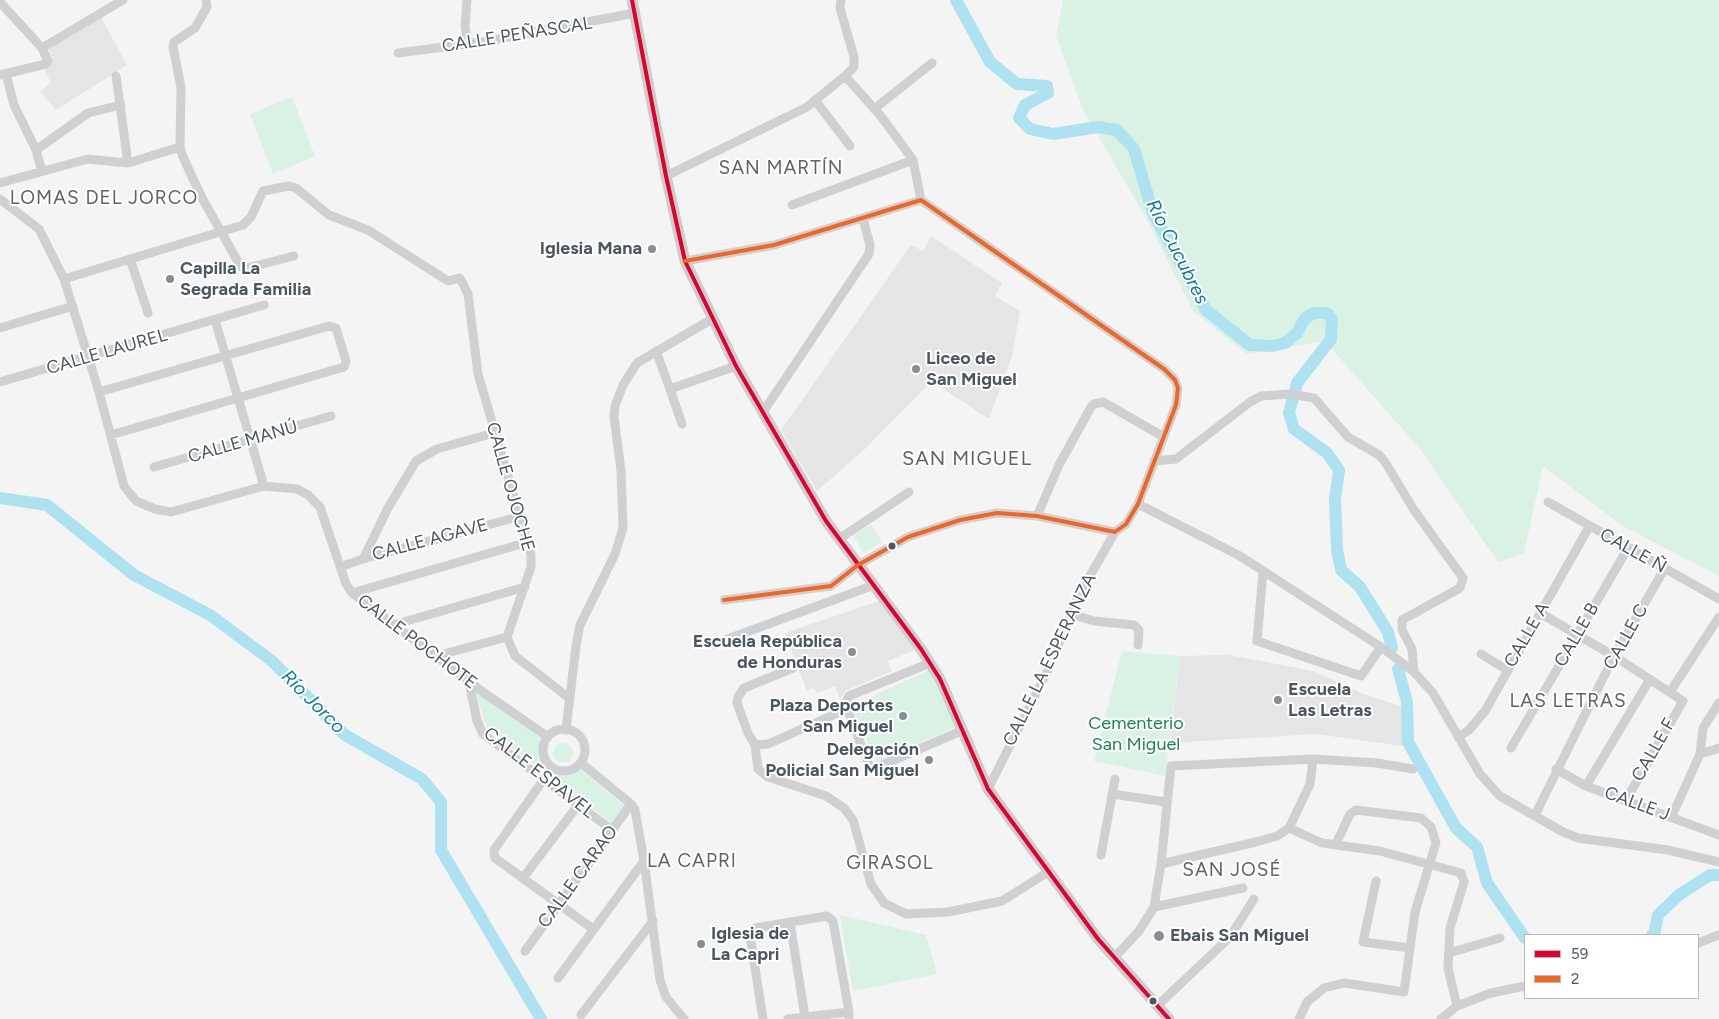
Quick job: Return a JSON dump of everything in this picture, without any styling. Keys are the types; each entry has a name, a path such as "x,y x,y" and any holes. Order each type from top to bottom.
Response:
{"main road":[{"path":"632,0 666,176 685,260 736,366 806,490 940,679 961,731 988,789 1048,872 1114,958 1157,1006 1163,1018"}],"street":[{"path":"42,48 123,0"},
{"path":"206,0 207,7 195,28 174,42 173,47 182,87 180,147 202,198 240,267 247,268 294,256"},
{"path":"467,0 465,27 468,44"},
{"path":"666,176 806,107 854,67 854,57 840,8 841,0"},
{"path":"0,2 42,48 48,58 46,64 3,74 14,105 36,150 42,171"},
{"name":"CALLE PEÑASCAL","path":"398,53 468,44 634,14"},
{"path":"874,109 932,64"},
{"path":"116,76 128,163"},
{"path":"685,260 774,245 921,200 913,160 874,109 845,76"},
{"path":"815,100 850,146"},
{"path":"36,150 88,113 121,105"},
{"path":"0,183 88,158 128,163 180,147"},
{"path":"792,205 913,160"},
{"name":"CALLE OJOCHE","path":"220,230 242,225 251,217 262,191 289,186 296,188 329,215 368,230 448,281 460,278 468,294 478,374 528,542 531,567 507,637"},
{"name":"CALLE POCHOTE","path":"0,199 39,228 64,280 89,357 124,486 136,501 155,509 171,512 264,486 297,489 308,495 320,507 340,567 352,592 393,626 548,737"},
{"name":"CALLE LA ESPERANZA","path":"921,200 1164,369 1175,380 1179,396 1138,504 1126,524 1114,532 1079,595 1047,672 988,789"},
{"path":"763,412 869,254 870,245 863,219"},
{"path":"64,280 220,230"},
{"path":"130,259 148,313"},
{"name":"CALLE LAUREL","path":"0,382 264,305"},
{"path":"0,328 73,306"},
{"path":"566,730 568,698 580,625 615,554 623,528 621,471 614,416 615,406 623,385 637,363 712,319"},
{"path":"215,320 264,486"},
{"path":"99,392 329,326 336,328 346,362 344,367 111,435"},
{"path":"656,351 682,424"},
{"path":"670,389 736,366"},
{"path":"1154,461 1176,459 1250,402 1261,396 1290,394 1314,398 1348,437 1374,452 1385,462 1414,510 1463,578 1460,588 1407,615 1402,620 1402,630 1412,649 1414,672"},
{"path":"1037,516 1059,465 1094,404 1103,402 1164,437"},
{"name":"CALLE MANÚ","path":"154,467 331,416"},
{"path":"363,558 388,508 416,461 437,449 494,433"},
{"path":"839,539 909,492"},
{"name":"CALLE Ñ","path":"1548,502 1589,527 1719,599"},
{"path":"1138,504 1240,556 1381,647 1414,672 1433,693 1488,786 1500,796 1563,832 1578,838 1668,850 1719,862"},
{"path":"724,600 831,586 858,565 908,536 933,527 997,514 1037,516 1114,532"},
{"name":"CALLE AGAVE","path":"340,567 363,558 521,516"},
{"name":"CALLE A","path":"1458,737 1469,730 1485,711 1589,527"},
{"path":"352,592 528,542"},
{"name":"CALLE B","path":"1511,748 1628,548"},
{"name":"CALLE C","path":"1535,815 1556,769 1614,656 1666,568"},
{"path":"1263,572 1257,641 1361,676 1381,647"},
{"path":"714,644 874,585"},
{"path":"393,626 525,587"},
{"path":"1540,613 1614,656 1670,692 1719,618"},
{"path":"1071,614 1094,621 1134,624 1139,630 1138,645"},
{"path":"436,656 507,637 515,656 568,698"},
{"path":"1481,654 1507,670"},
{"path":"930,663 848,696 845,704 870,770 961,731"},
{"path":"793,668 740,692 737,703 748,733 755,745 758,769 762,774 826,796 844,808 853,820 871,884 884,903 906,914 948,912 1002,901 1048,872"},
{"path":"1586,786 1650,679"},
{"name":"CALLE ESPAVEL","path":"469,682 477,721 483,734 612,830"},
{"name":"CALLE F","path":"1626,800 1683,700 1670,692"},
{"path":"1672,816 1700,754 1703,728 1719,703"},
{"path":"755,745 768,744 847,709"},
{"path":"559,730 566,730 573,731 583,741 585,755 581,763 572,770 565,771 552,768 544,757 545,743 548,737 559,730"},
{"path":"1700,754 1719,748"},
{"path":"1114,958 1139,931 1154,907 1161,864 1170,766 1313,759 1377,763 1413,769"},
{"path":"1161,864 1277,836 1288,828 1310,784 1313,759"},
{"path":"581,763 631,804 637,817 660,980 666,997 684,1019"},
{"name":"CALLE J","path":"1556,769 1586,786 1719,834"},
{"path":"544,779 494,850 495,858 593,929"},
{"path":"1101,855 1115,779"},
{"path":"1112,794 1166,802"},
{"name":"CALLE CARAO","path":"525,951 631,804"},
{"path":"523,878 578,805"},
{"path":"1299,1019 1307,1002 1324,988 1344,983 1400,993 1404,992 1415,912 1436,843 1435,834 1426,822 1414,816 1353,811 1336,844"},
{"path":"1288,828 1322,842 1380,851 1461,873 1464,878 1450,928 1449,953 1449,976 1457,1006"},
{"path":"558,978 644,861"},
{"path":"1376,881 1363,942 1410,948"},
{"path":"1154,907 1243,888"},
{"path":"1157,1006 1230,937 1254,900"},
{"path":"762,1019 750,936 755,928 827,916 833,921 849,1015 805,1016 788,1019"},
{"path":"581,1015 652,921"},
{"path":"790,922 805,1016"},
{"path":"1699,943 1719,935"},
{"path":"1449,953 1500,938"},
{"path":"1441,1019 1457,1006 1491,993 1524,986"}],"shaded area":[{"path":"101,17 127,65 56,110 40,92 51,83 44,69 53,62 49,49"},
{"name":"Liceo de San Miguel","path":"931,236 1002,283 995,296 1020,311 1012,356 989,419 932,381 865,449 817,491 781,430 911,245 923,251"},
{"name":"Escuela República de Honduras","path":"882,600 917,649 888,661 892,671 845,691 840,700 835,686 817,693 814,688 807,691 785,633"},
{"name":"Escuela Las Letras","path":"1229,655 1314,671 1361,693 1403,707 1404,746 1315,734 1170,743 1180,656"}],"green space":[{"path":"1063,0 1719,0 1719,576 1621,525 1543,466 1524,553 1498,562 1420,449 1325,341 1247,354 1193,311 1146,218 1083,110 1056,36"},
{"path":"292,97 315,156 273,174 250,114"},
{"path":"871,524 882,542 864,553 853,536"},
{"name":"Cementerio San Miguel","path":"1122,651 1180,656 1165,776 1094,761"},
{"name":"Plaza Deportes San Miguel","path":"929,670 955,727 877,762 851,706"},
{"path":"475,691 543,739 540,749 545,766 561,774 580,769 626,807 613,824 487,729"},
{"path":"559,743 567,743 573,749 573,757 567,763 559,763 553,757 553,749"},
{"path":"840,915 926,935 937,974 853,991"}],"waterway":[{"name":"Río Cucubres","path":"956,0 990,62 1017,84 1047,86 1048,93 1025,105 1019,118 1030,129 1053,134 1098,127 1117,130 1134,149 1153,213 1206,310 1250,345 1272,346 1285,343 1297,333 1305,318 1314,313 1327,313 1332,320 1331,339 1297,383 1295,391"},
{"name":"Río Cucubres","path":"1293,398 1289,413 1294,429 1327,453 1339,470 1335,499 1337,550 1341,570 1360,587 1388,632 1392,648"},
{"name":"Río Jorco","path":"0,498 47,505 134,575 210,615 272,661 345,735 422,779 441,802 441,850 541,1019"},
{"name":"Río Cucubres","path":"1398,669 1407,702 1408,742 1456,828 1477,847 1487,883 1524,937"},
{"name":"Río Cucubres","path":"1654,934 1658,915 1680,894 1710,875 1719,875"}],"transit line":[{"name":"59","path":"632,0 666,176 685,261 736,366 826,521 921,649 940,679 988,789 1098,939 1169,1019"},
{"name":"2","path":"685,261 774,245 921,200 1164,369 1175,380 1178,388 1176,405 1138,504 1126,524 1115,532 1037,516 997,513 960,520 908,537 858,565 831,586 724,600"}],"place":[{"name":"Iglesia Mana","path":"652,249"},
{"name":"Capilla La Segrada Familia","path":"170,279"},
{"name":"Liceo de San Miguel","path":"916,369"},
{"name":"Escuela República de Honduras","path":"852,652"},
{"name":"Escuela Las Letras","path":"1278,700"},
{"name":"Plaza Deportes San Miguel","path":"903,716"},
{"name":"Delegación Policial San Miguel","path":"929,760"},
{"name":"Ebais San Miguel","path":"1159,936"},
{"name":"Iglesia de La Capri","path":"701,944"}],"district":[{"name":"SAN MARTÍN","path":"781,168"},
{"name":"LOMAS DEL JORCO","path":"104,198"},
{"name":"SAN MIGUEL","path":"967,459"},
{"name":"LAS LETRAS","path":"1568,701"},
{"name":"LA CAPRI","path":"692,861"},
{"name":"GIRASOL","path":"890,863"},
{"name":"SAN JOSÉ","path":"1232,870"}]}
